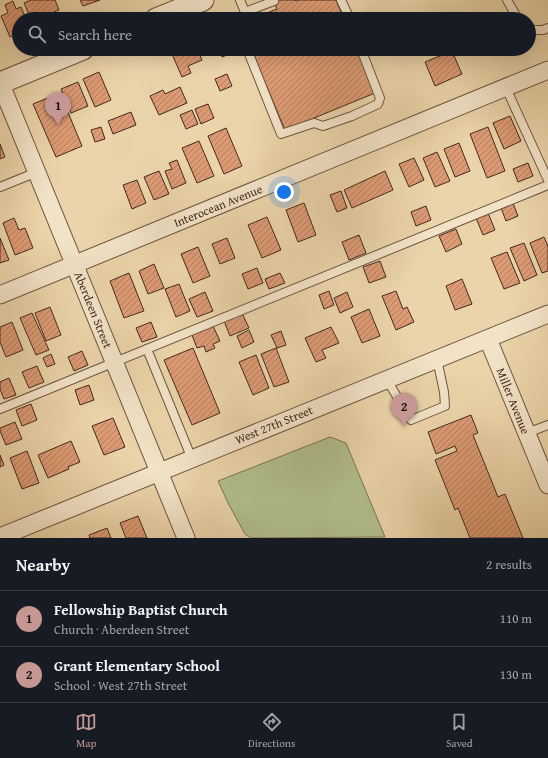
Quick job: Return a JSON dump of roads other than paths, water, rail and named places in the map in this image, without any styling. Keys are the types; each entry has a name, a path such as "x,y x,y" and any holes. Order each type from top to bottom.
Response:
{"street":[{"path":"173,12 203,0"},
{"path":"0,82 65,56"},
{"name":"Interocean Avenue","path":"0,295 548,70"},
{"name":"Aberdeen Street","path":"0,82 186,538"},
{"name":"West 27th Street","path":"0,537 548,314"},
{"name":"Miller Avenue","path":"488,339 548,485"}],"lane":[{"path":"240,0 242,12"},
{"path":"341,0 347,12"},
{"path":"507,0 514,12"},
{"path":"251,12 274,1"},
{"path":"536,30 548,28"},
{"path":"250,56 281,134 314,123 323,126 352,116 378,104 380,98 364,56"},
{"path":"506,88 547,176"},
{"path":"0,187 37,172"},
{"path":"0,409 548,185"},
{"path":"147,349 192,459"},
{"path":"387,380 411,420 445,406 444,392 437,359"},
{"path":"527,433 548,425"}],"place":[{"name":"Fellowship Baptist Church","path":"58,125"},
{"name":"Grant Elementary School","path":"404,426"}]}
